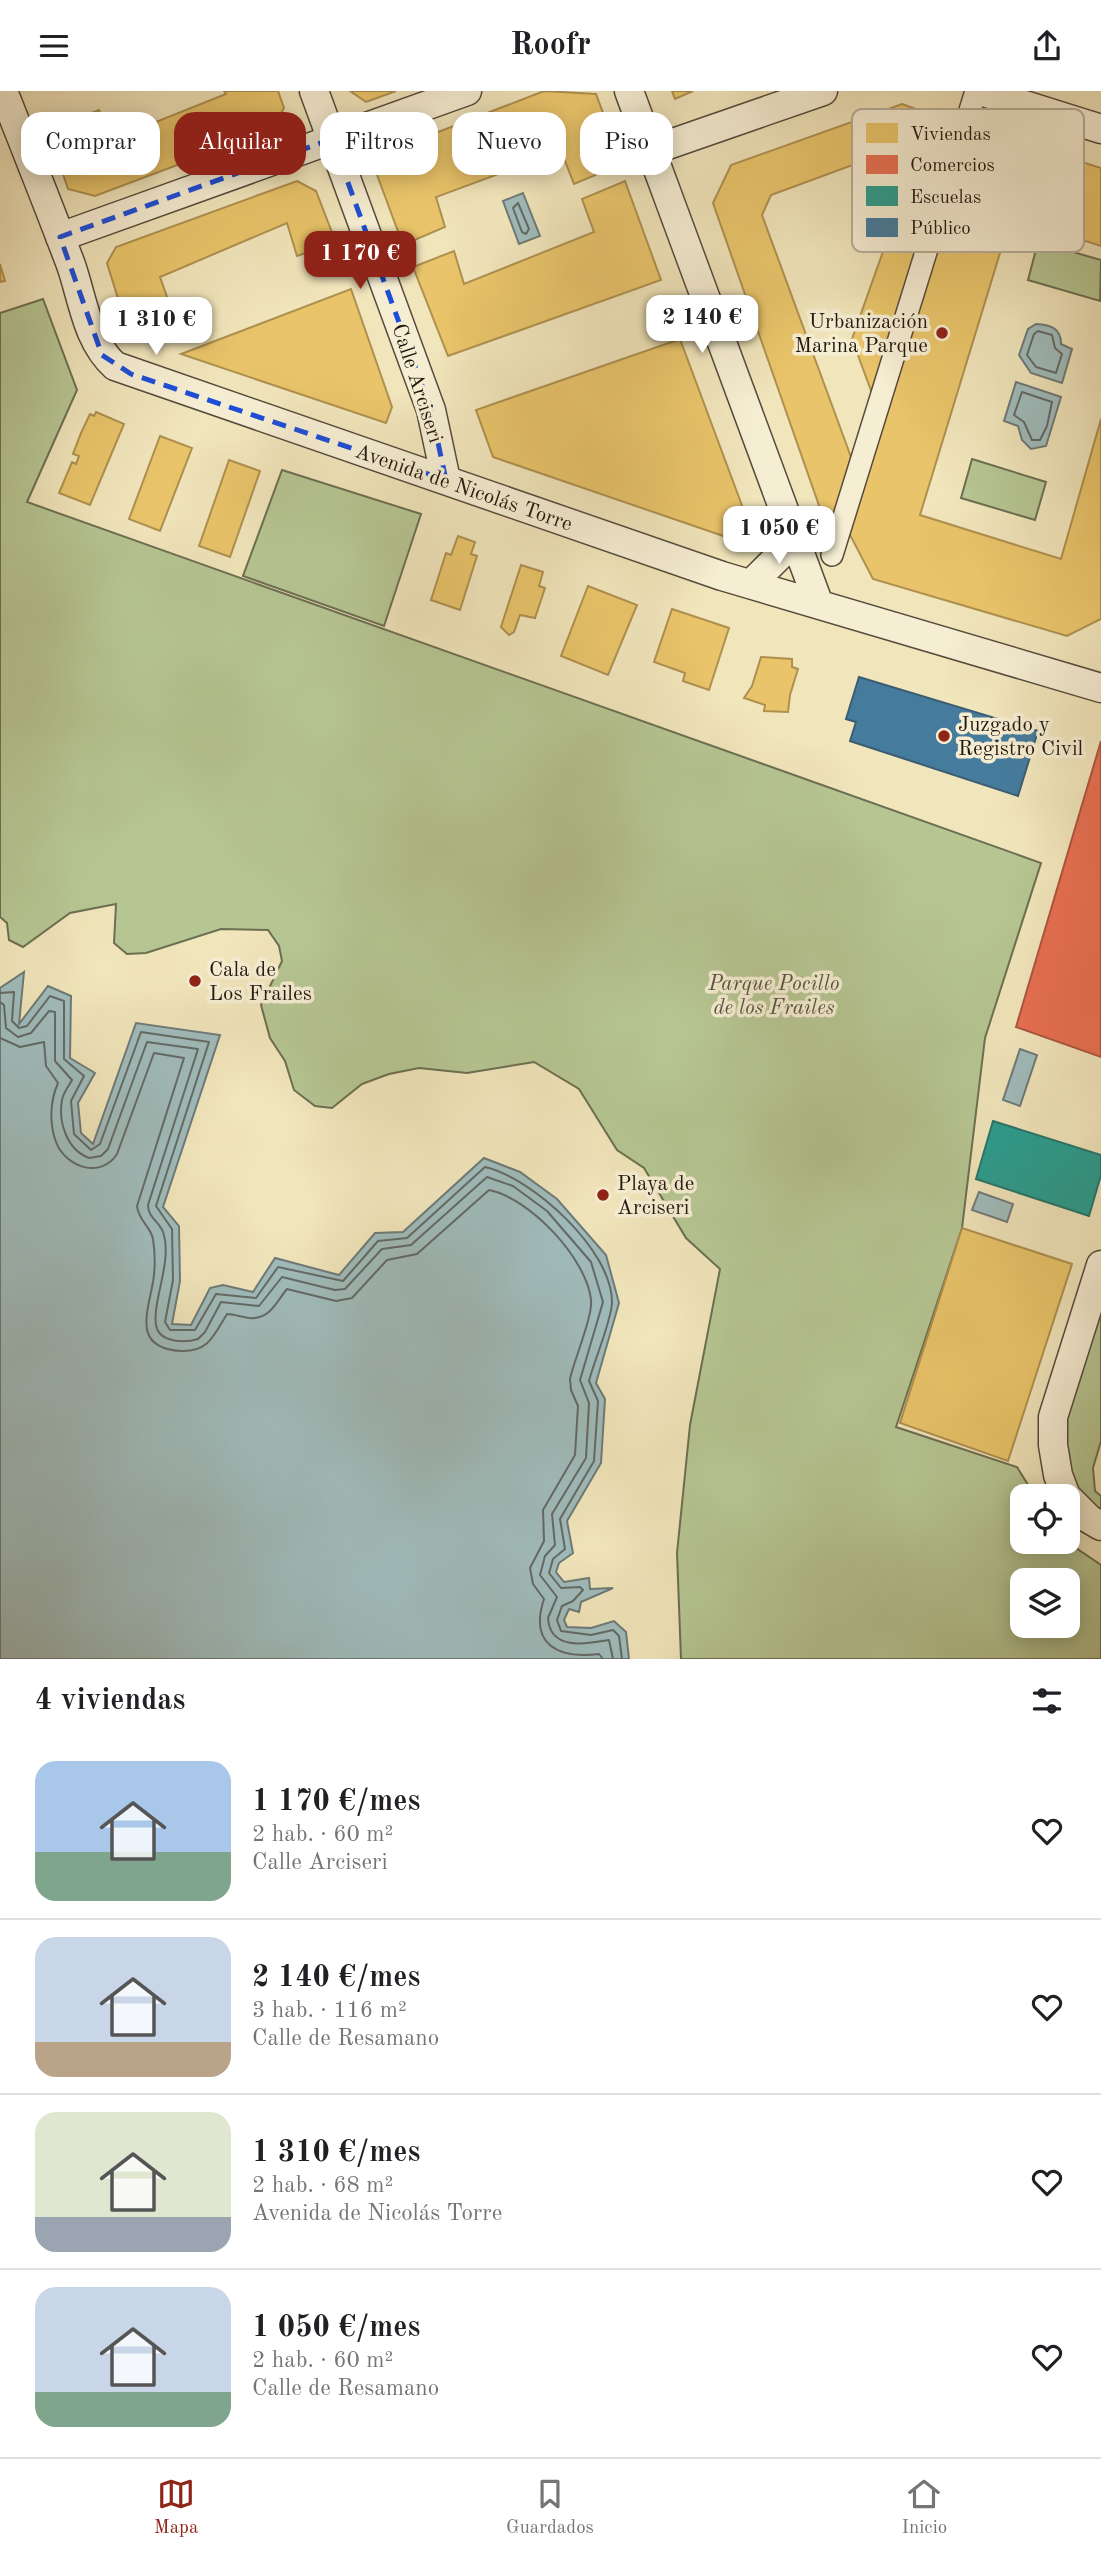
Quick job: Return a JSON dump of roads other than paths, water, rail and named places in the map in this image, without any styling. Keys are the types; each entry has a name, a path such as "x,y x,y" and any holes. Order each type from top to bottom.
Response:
{"street":[{"name":"Avenida de Nicolás Torre","path":"3,91 60,237 92,333 102,355 115,366 751,584 1101,688"},
{"name":"Calle Arciseri","path":"314,91 322,112"},
{"path":"408,112 467,91"},
{"path":"629,91 638,112"},
{"path":"673,143 823,91"},
{"path":"972,109 978,91 1036,109"},
{"path":"1084,124 1101,129"},
{"path":"60,237 320,143"},
{"name":"Calle Arciseri","path":"345,175 431,410 446,479"},
{"path":"662,175 818,602"},
{"path":"832,555 927,252"},
{"path":"751,584 775,561 792,533"},
{"path":"1062,1484 1052,1445 1053,1417 1101,1265"},
{"path":"1080,1510 1101,1526"}],"water":[{"path":"523,193 540,236 519,244 503,201"},
{"path":"1036,324 1054,328 1059,334 1061,344 1072,349 1062,383 1031,373 1019,355 1028,329"},
{"path":"1016,382 1061,397 1046,446 1031,449 1022,440 1018,426 1004,421"},
{"path":"24,972 19,1024 48,986 71,996 70,1058 95,1073 78,1103 81,1133 93,1144 136,1023 220,1035 163,1207 179,1226 180,1281 172,1324 191,1325 210,1288 223,1285 253,1292 275,1258 339,1275 375,1233 403,1232 484,1158 520,1172 557,1199 606,1255 619,1303 596,1383 605,1399 601,1463 567,1521 573,1553 559,1563 556,1572 564,1582 589,1578 590,1589 613,1588 581,1602 579,1612 569,1609 564,1620 567,1627 591,1628 614,1621 626,1632 629,1659 0,1659 0,988"},
{"path":"1020,1049 1037,1055 1020,1106 1003,1100"},
{"path":"979,1192 1013,1204 1007,1222 972,1210"}],"place":[{"name":"Urbanización Marina Parque","path":"942,333"},
{"name":"Juzgado y Registro Civil","path":"944,736"},
{"name":"Cala de Los Frailes","path":"195,981"},
{"name":"Playa de Arciseri","path":"603,1195"}],"park label":[{"name":"Parque Pocillo de los Frailes","path":"774,995"}]}
